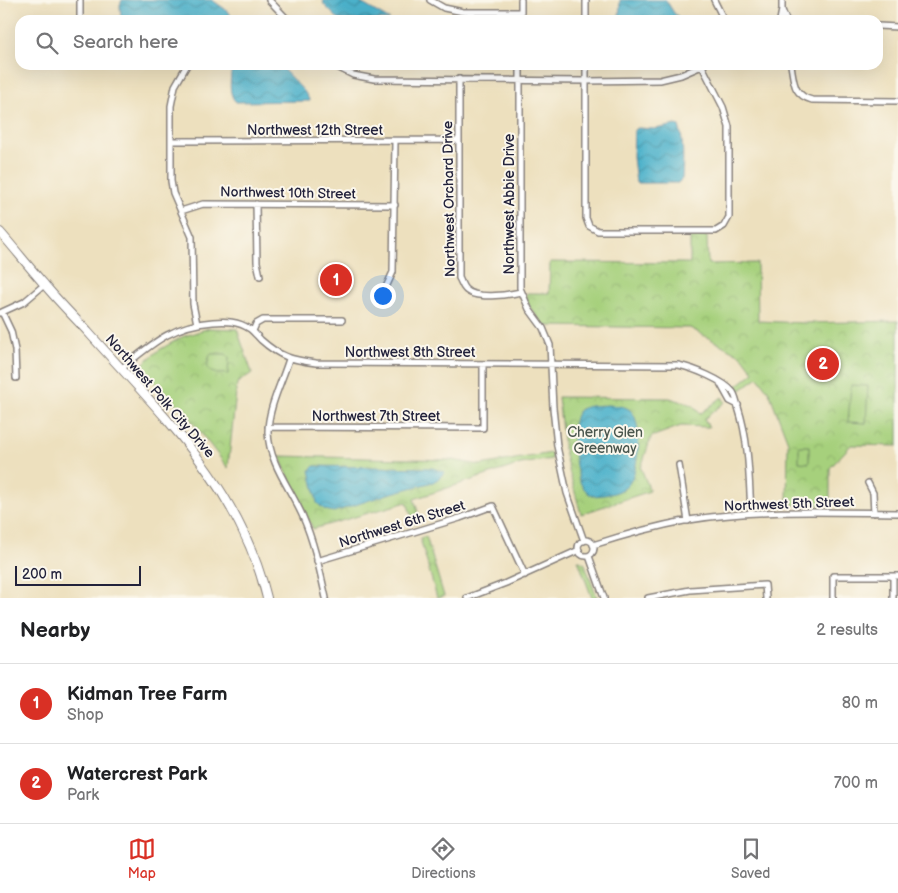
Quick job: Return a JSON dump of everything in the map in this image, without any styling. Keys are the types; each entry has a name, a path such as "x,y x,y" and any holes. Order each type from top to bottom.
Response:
{"main road":[{"name":"Northwest Polk City Drive","path":"0,232 44,285 122,368 202,462 233,511 246,538 258,567 267,598"}],"street":[{"path":"80,0 80,15"},
{"path":"271,0 284,15"},
{"path":"430,0 444,8 463,12 521,12 521,0"},
{"path":"586,0 586,15"},
{"path":"714,0 722,15"},
{"path":"781,15 782,0"},
{"path":"782,10 784,15"},
{"path":"883,26 898,27"},
{"path":"184,70 175,86 171,106 171,181 173,193 192,237 193,304 197,324"},
{"path":"343,70 353,75 374,79 586,81 660,80 692,70"},
{"name":"Northwest Abbie Drive","path":"520,70 519,276 521,292 529,309 537,318 548,339 558,454 567,493 584,541"},
{"path":"586,70 586,218 589,226 598,231 716,231 724,226 729,217 729,127 723,107 705,70"},
{"path":"792,70 795,89 803,98 812,100 898,101"},
{"name":"Northwest Orchard Drive","path":"459,80 459,278 464,288 472,294 500,295 521,292"},
{"name":"Northwest 12th Street","path":"171,141 459,140"},
{"path":"387,285 394,272 395,141"},
{"name":"Northwest 10th Street","path":"182,211 204,204 395,205"},
{"path":"256,204 257,262 260,276"},
{"path":"16,378 15,350 11,332 1,312 24,302 44,285"},
{"path":"252,330 256,324 263,320 342,320"},
{"name":"Northwest 8th Street","path":"122,368 157,340 173,330 197,324 230,321 242,324 252,330 261,340 289,359 316,363 678,365 692,368 720,383 733,393 738,405 746,438 751,514"},
{"path":"289,359 274,401 268,427 270,449 288,491 302,514 317,561 326,598"},
{"name":"Northwest 7th Street","path":"268,427 483,428 483,364"},
{"path":"679,465 688,521"},
{"path":"868,482 873,493 874,513"},
{"name":"Northwest 6th Street","path":"317,561 460,518 493,506 525,575"},
{"name":"Northwest 5th Street","path":"593,545 634,533 688,521 751,514 898,513"},
{"path":"584,541 590,541 593,545 594,550 589,556 584,556 579,550 580,544 584,541"},
{"path":"467,598 525,575 579,550"},
{"path":"589,556 604,598"},
{"path":"833,598 834,576 895,576 893,598"},
{"path":"648,598 765,585 766,598"}],"green space":[{"path":"690,236 707,236 708,264 757,263 758,321 804,323 898,321 898,446 851,445 830,468 830,505 787,505 788,442 769,392 758,377 738,392 734,388 754,372 742,356 690,328 545,326 531,309 525,297 527,293 549,293 550,262 690,263"},
{"path":"209,328 237,329 252,373 237,383 228,468 187,415 139,367 159,350 182,337"},
{"path":"210,354 226,354 229,357 228,374 214,373 209,370 208,361"},
{"path":"851,385 868,386 866,423 848,422"},
{"name":"Cherry Glen Greenway","path":"558,397 670,398 693,405 700,414 722,397 725,402 704,419 709,427 681,426 651,437 641,468 650,491 581,514 565,456"},
{"path":"799,446 809,446 809,463 799,462"},
{"name":"Cherry Glen Greenway","path":"551,453 552,459 521,464 414,499 421,522 414,524 407,502 313,529 279,456 452,460 480,465"},
{"path":"426,536 444,596 437,598 420,538"},
{"path":"578,560 585,564 597,598 592,598"}],"water":[{"path":"122,0 212,0 231,15 121,15 120,5"},
{"path":"323,0 356,0 382,15 334,15 324,5"},
{"path":"620,0 666,0 676,15 619,15"},
{"path":"231,70 284,70 304,91 310,101 236,102 231,94"},
{"path":"679,126 682,138 682,179 678,183 636,183 633,157 634,130 638,128 655,129"},
{"path":"608,405 625,407 634,416 638,437 637,461 634,472 626,487 614,493 592,496 583,487 579,478 575,458 573,426 575,418 581,409"},
{"path":"314,466 432,468 445,472 433,482 388,494 334,512 325,510 317,503 310,470"}],"place":[{"name":"Kidman Tree Farm","path":"336,280"},
{"name":"Watercrest Park","path":"823,364"}]}
